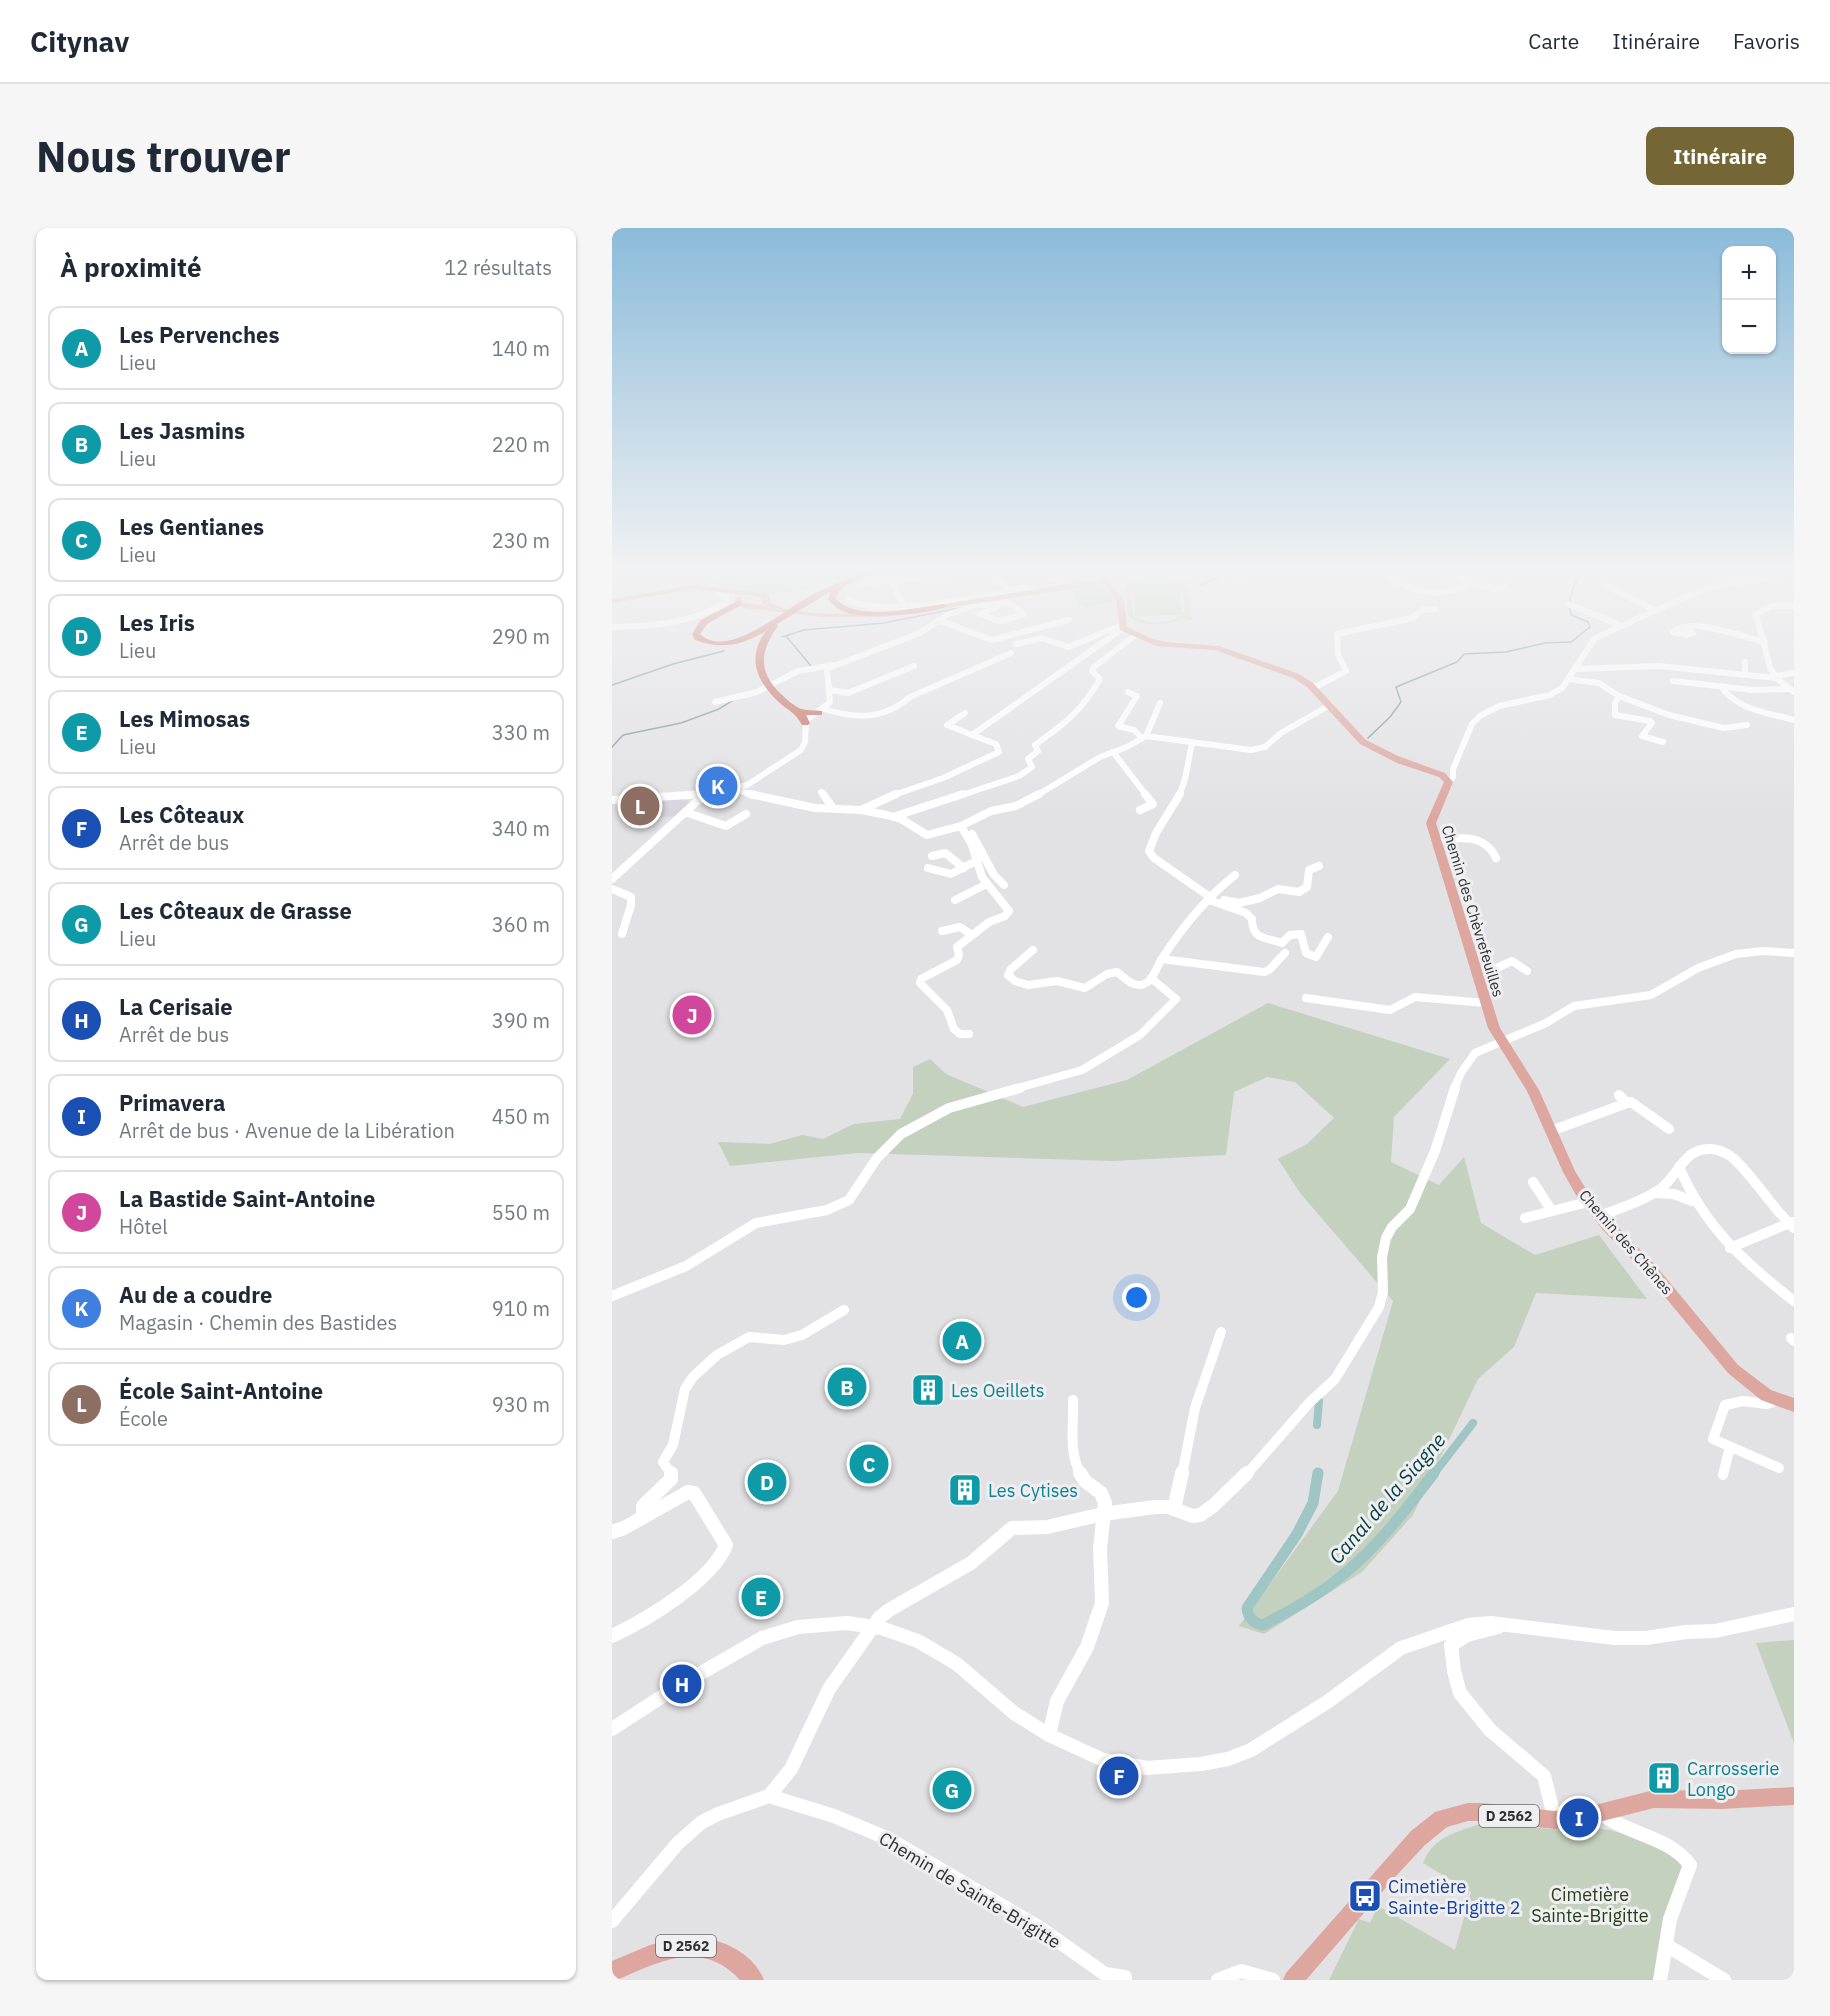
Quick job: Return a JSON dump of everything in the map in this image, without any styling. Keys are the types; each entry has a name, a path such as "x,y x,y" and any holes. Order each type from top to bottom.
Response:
{"highway":[{"path":"759,653 759,669 769,687 798,712 805,723"},
{"path":"798,712 821,711"}],"main road":[{"path":"1228,653 1286,672 1313,688 1360,740 1394,758 1447,779"},
{"name":"Chemin des Chèvrefeuilles","path":"1447,779 1431,823 1485,1003 1502,1042"},
{"name":"Chemin des Chênes","path":"1502,1042 1533,1090 1569,1172 1599,1216 1651,1270 1716,1351 1751,1385 1769,1396 1794,1405"},
{"name":"D 2562","path":"1293,1980 1389,1869 1442,1819 1467,1812 1555,1820 1601,1814 1654,1799 1721,1800 1794,1796"},
{"name":"D 2562","path":"612,1972 671,1947 700,1946 710,1947 735,1959 754,1980"}],"street":[{"path":"715,702 757,692 798,671 834,665 867,653"},
{"path":"821,711 856,717 886,714 899,708 910,697 1011,653"},
{"path":"972,735 1086,653"},
{"path":"893,817 1019,776 1032,767 1028,759 1038,751 1035,745 1067,722 1086,703 1100,679 1092,671 1094,667 1112,653"},
{"path":"1313,688 1346,671 1338,653"},
{"name":"Chemin des Chèvrefeuilles","path":"1447,779 1476,719 1508,701 1550,695 1562,688 1585,653"},
{"path":"1767,653 1770,667 1776,677 1792,691"},
{"path":"1745,662 1745,675"},
{"path":"612,800 705,794 722,788 747,785 801,750 805,742 805,723 821,711 831,699 827,671 834,665"},
{"path":"831,690 848,693 914,666"},
{"path":"1575,669 1659,666 1776,677 1794,672"},
{"path":"1568,679 1599,682 1619,696 1652,710 1724,728 1747,724"},
{"path":"1673,681 1752,690 1792,691"},
{"path":"1721,686 1724,693 1743,704 1794,720"},
{"path":"1128,692 1137,696 1118,726 1134,730 1144,737 1244,751 1258,749 1330,705"},
{"path":"1619,696 1615,703 1615,715 1650,721 1652,723 1642,736 1663,742"},
{"path":"736,788 761,799 787,801 815,808 861,810 893,817 927,835 963,826 991,811 1016,806 1100,757 1144,737 1160,703"},
{"path":"861,810 887,796 961,771 1000,750 996,744 947,725 946,723 965,713"},
{"path":"1192,743 1183,786 1149,851 1154,858 1210,898 1246,914 1252,919 1252,930 1255,934 1282,943 1290,935 1301,934 1306,953 1316,957 1328,937"},
{"path":"1113,752 1153,804 1140,810"},
{"path":"821,792 833,808"},
{"path":"612,879 705,794"},
{"path":"685,812 726,826 746,814"},
{"path":"963,826 971,839 978,860 977,865 987,884 1010,911 1005,916 989,922 957,947 957,960 921,980 920,983 947,1010 954,1029 960,1034 969,1034"},
{"path":"963,826 979,843 997,881 1004,885"},
{"path":"1437,840 1462,838 1480,841 1490,847 1496,858"},
{"path":"932,856 947,850 964,867"},
{"path":"928,868 945,874 978,860"},
{"path":"1210,898 1239,903 1260,898 1278,889 1299,892 1307,886 1309,870 1319,866"},
{"path":"1033,950 1011,969 1008,975 1013,980 1028,985 1057,981 1084,988 1090,987 1102,975 1117,972 1130,983 1138,986 1145,984 1222,883 1235,875"},
{"path":"956,900 987,884"},
{"path":"612,889 631,897 631,905 622,934"},
{"path":"942,931 960,927 972,935"},
{"path":"612,1921 632,1901 676,1846 702,1821 718,1813 759,1802 769,1796 791,1769 829,1689 879,1618 889,1610 971,1563 1012,1528 1047,1527 1103,1514 1155,1507 1174,1509 1193,1516 1200,1515 1243,1478 1309,1403 1335,1379 1379,1307 1383,1292 1382,1257 1386,1238 1414,1200 1446,1122 1462,1071 1467,1061 1475,1053 1546,1023 1556,1015 1588,1001 1639,998 1657,993 1723,956 1778,951 1794,954"},
{"path":"1162,959 1264,972 1269,970 1285,953"},
{"path":"1477,977 1512,961 1527,971"},
{"path":"612,1296 686,1266 756,1223 827,1210 849,1200 877,1158 901,1134 949,1108 1089,1067 1140,1035 1176,999 1151,978"},
{"path":"1306,998 1390,1011 1415,997 1485,1003"},
{"path":"1619,1095 1627,1103"},
{"path":"1551,1131 1631,1102 1669,1129"},
{"path":"1599,1216 1654,1193 1670,1182 1688,1156 1704,1149 1730,1155 1792,1224 1730,1248"},
{"path":"1679,1167 1694,1202 1730,1248 1794,1301"},
{"path":"1533,1182 1552,1211"},
{"path":"1654,1193 1674,1194 1694,1202"},
{"path":"1525,1218 1588,1202"},
{"path":"643,1517 643,1506 671,1479 672,1474 663,1462 673,1446 685,1389 693,1377 717,1354 749,1337 784,1340 802,1335 844,1310"},
{"path":"1174,1509 1195,1408 1221,1332"},
{"path":"1769,1396 1771,1403 1767,1405 1743,1400 1725,1405 1713,1439 1779,1468"},
{"path":"1048,1735 1057,1701 1087,1647 1102,1603 1101,1548 1105,1503 1101,1493 1085,1481 1074,1463 1073,1400"},
{"path":"1723,1475 1730,1447"},
{"path":"612,1532 688,1492 694,1493 726,1545 727,1551 721,1560 688,1588 638,1623 612,1636"},
{"path":"612,1729 675,1688 762,1638 798,1627 847,1623 881,1628 918,1641 957,1664 1014,1713 1048,1735 1103,1760 1148,1768 1201,1764 1228,1759 1251,1750 1327,1702 1401,1648 1468,1625 1507,1625 1614,1638 1646,1638 1686,1632 1715,1631 1794,1614"},
{"path":"1507,1625 1467,1635 1450,1645 1454,1671 1460,1694 1490,1730 1544,1776 1555,1820"},
{"name":"Chemin de Sainte-Brigitte","path":"769,1796 834,1816 889,1839 1040,1928 1105,1974 1125,1978"},
{"path":"1601,1814 1617,1827 1642,1835 1687,1858 1690,1865 1670,1919 1660,1980"},
{"path":"1666,1945 1724,1980"},
{"path":"1218,1980 1241,1971 1274,1980"}],"shaded area":[{"path":"684,799 689,801 676,816 650,818 628,815 632,801"}],"green space":[{"path":"1268,1003 1450,1059 1394,1117 1391,1162 1439,1185 1464,1157 1481,1223 1535,1255 1599,1235 1647,1299 1536,1293 1514,1347 1478,1379 1413,1515 1362,1572 1264,1634 1239,1626 1338,1491 1393,1301 1300,1193 1278,1159 1307,1144 1334,1118 1295,1082 1267,1077 1234,1092 1226,1155 1113,1161 858,1153 730,1166 718,1142 770,1144 802,1135 823,1139 854,1124 900,1119 913,1094 913,1067 930,1059 946,1074 1023,1107 1127,1080"},
{"path":"1794,1640 1794,1743 1756,1643"},
{"name":"Cimetière Sainte-Brigitte","path":"1486,1822 1549,1829 1610,1830 1643,1840 1676,1855 1683,1866 1655,1980 1329,1980 1359,1919 1370,1923 1378,1906 1455,1950 1471,1892 1423,1863 1428,1853 1441,1840"}],"waterway":[{"path":"612,685 673,664 717,653"},
{"path":"800,653 811,666 808,667"},
{"path":"1368,738 1390,717 1401,702 1396,687 1457,662 1464,654 1490,653"},
{"path":"612,747 623,735 681,723 719,709 735,699"},
{"name":"Canal de la Siagne","path":"1317,1425 1319,1401"},
{"name":"Canal de la Siagne","path":"1433,1475 1473,1423"},
{"name":"Canal de la Siagne","path":"1318,1473 1313,1503 1297,1534 1247,1608 1250,1617 1256,1623 1263,1625 1291,1610 1349,1570 1388,1531 1434,1473"}],"place":[{"name":"Au de a coudre","path":"718,786"},
{"name":"École Saint-Antoine","path":"640,806"},
{"name":"La Bastide Saint-Antoine","path":"692,1015"},
{"name":"Les Pervenches","path":"962,1341"},
{"name":"Les Jasmins","path":"847,1387"},
{"name":"Les Oeillets","path":"928,1390"},
{"name":"Les Gentianes","path":"869,1464"},
{"name":"Les Iris","path":"767,1482"},
{"name":"Les Cytises","path":"965,1490"},
{"name":"Les Mimosas","path":"761,1597"},
{"name":"La Cerisaie","path":"682,1684"},
{"name":"Les Côteaux","path":"1119,1776"},
{"name":"Carrosserie Longo","path":"1664,1778"},
{"name":"Les Côteaux de Grasse","path":"952,1790"},
{"name":"Primavera","path":"1579,1818"},
{"name":"Cimetière Sainte-Brigitte 2","path":"1365,1896"}]}
